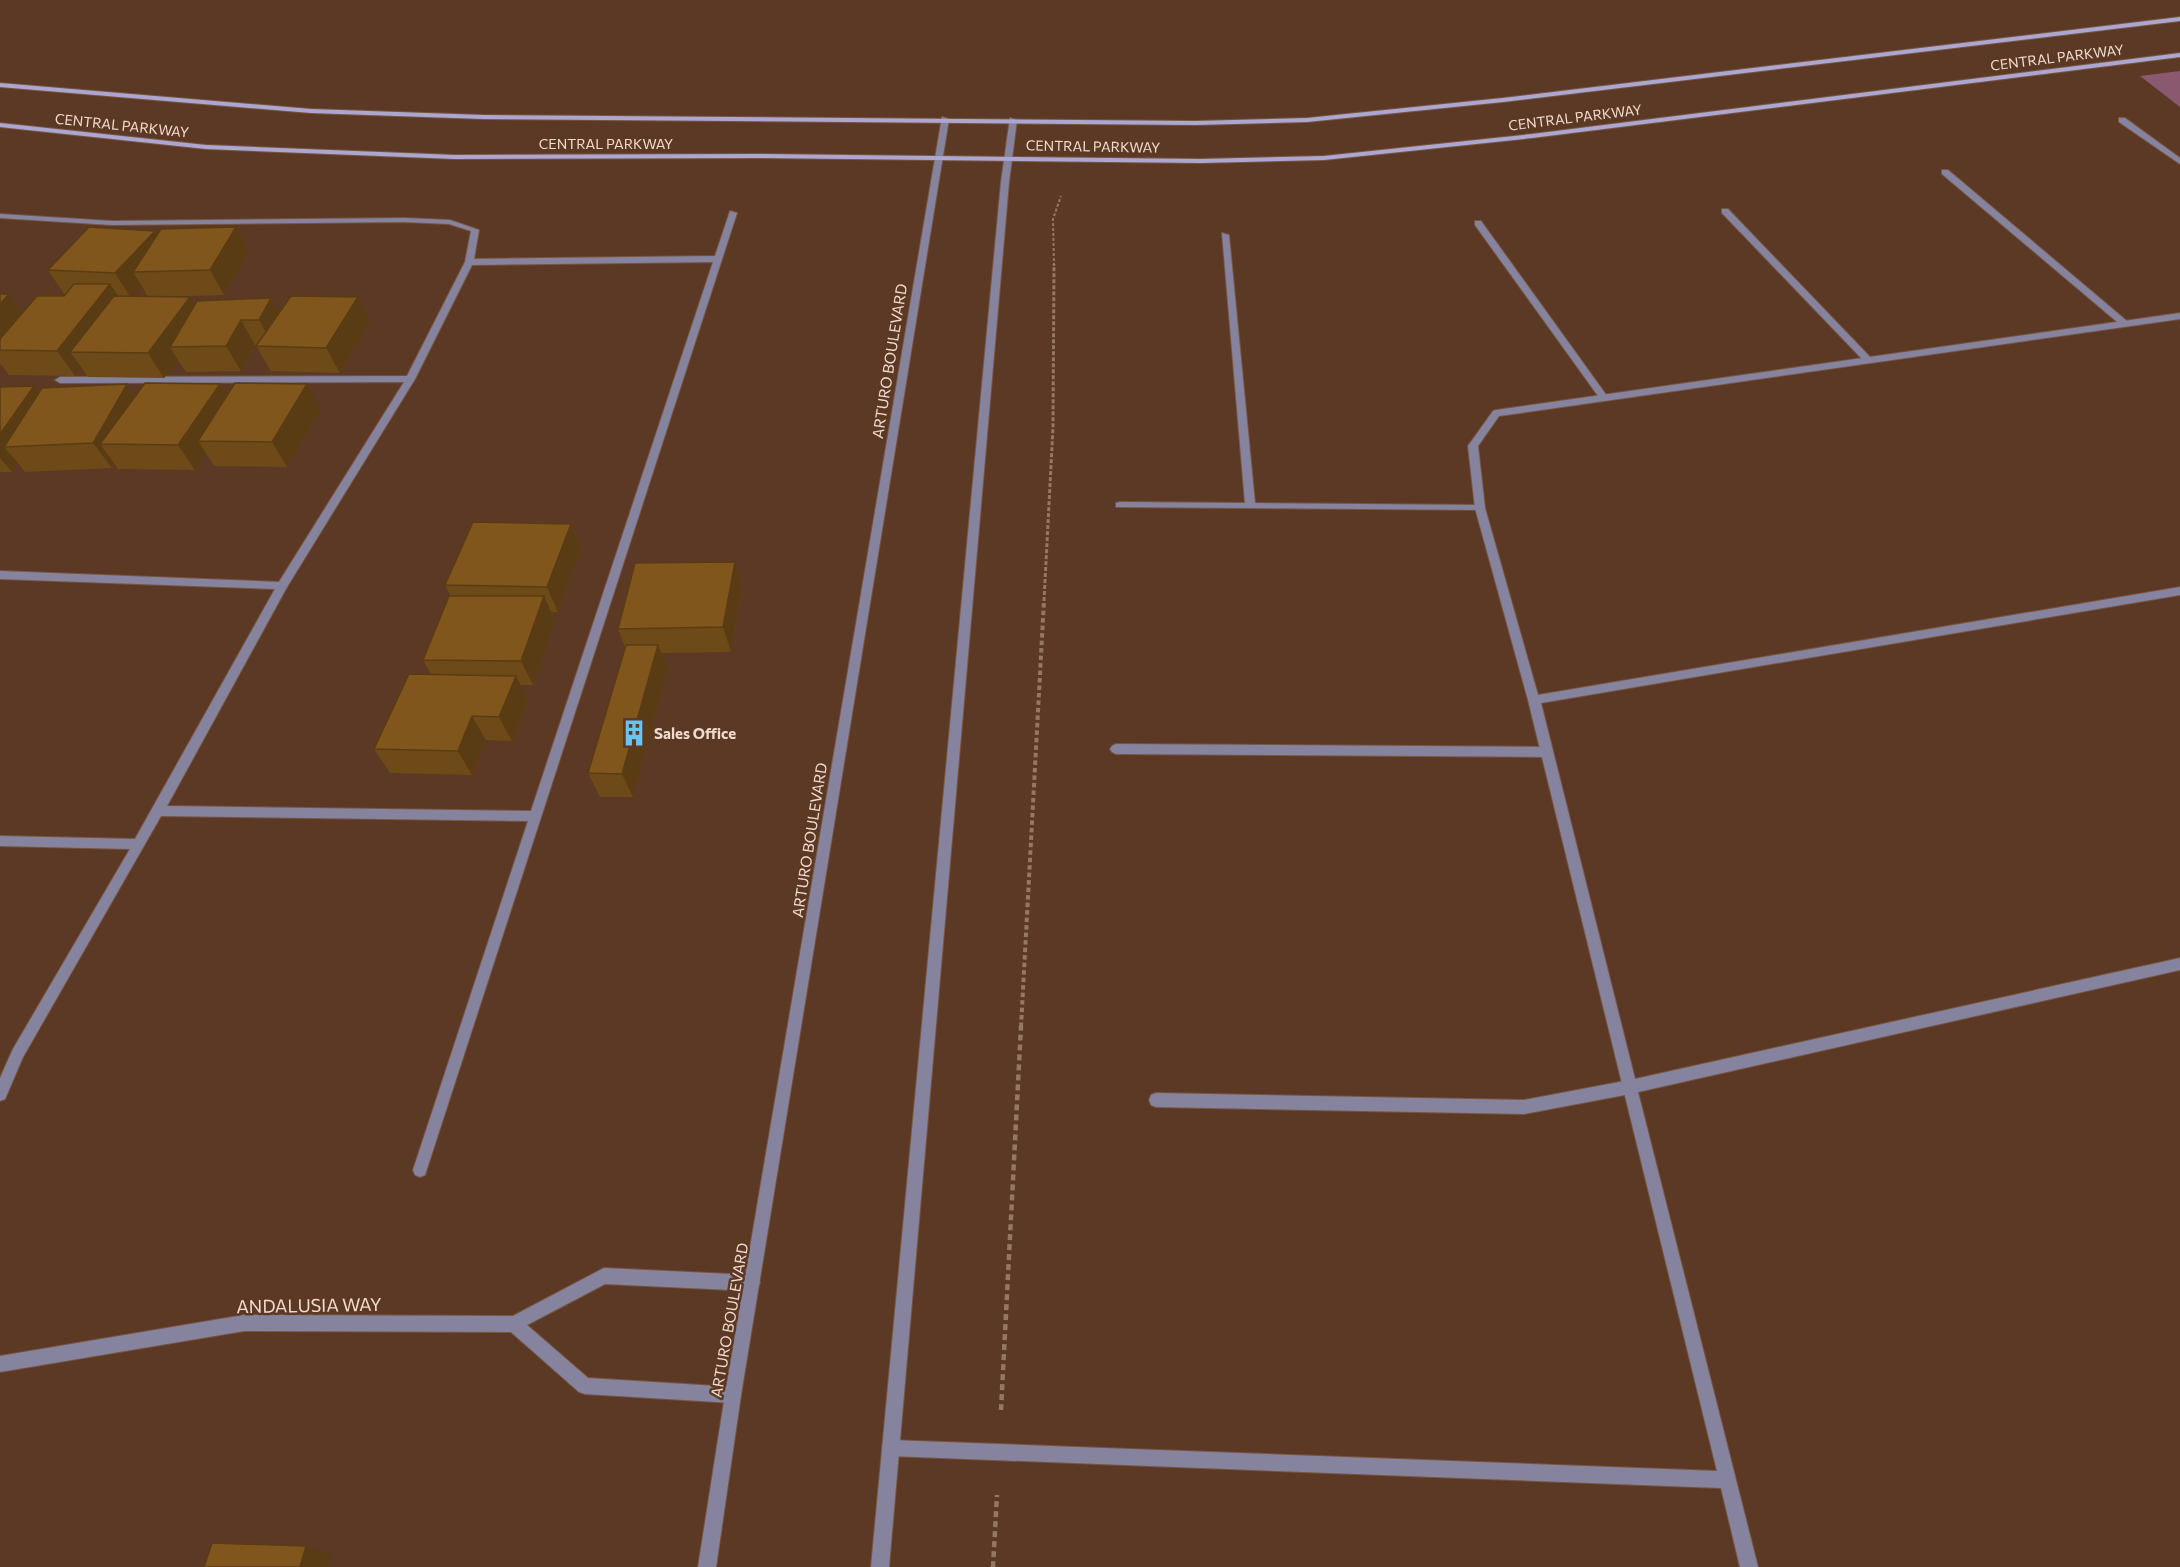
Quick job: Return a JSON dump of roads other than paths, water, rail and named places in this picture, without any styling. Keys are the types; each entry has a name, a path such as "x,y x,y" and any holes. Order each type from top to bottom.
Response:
{"main road":[{"name":"CENTRAL PARKWAY","path":"0,85 162,101 311,111 483,117 945,119 1196,123 1307,120 1503,100 2180,19"},
{"name":"CENTRAL PARKWAY","path":"0,125 206,147 454,157 1201,161 1324,158 1532,136 2180,55"}],"street":[{"name":"ARTURO BOULEVARD","path":"707,1567 733,1395 945,119"},
{"path":"880,1567 1007,159 1013,120"},
{"path":"2122,120 2180,162"},
{"path":"1945,172 2126,324"},
{"path":"1725,211 1868,360"},
{"path":"420,1170 733,213"},
{"path":"0,216 112,223 404,220 450,222 475,230 469,262 410,379 282,586 158,811 18,1053 0,1094"},
{"path":"1478,223 1604,398"},
{"path":"1225,235 1250,506"},
{"path":"469,262 717,259"},
{"path":"1749,1567 1534,700 1480,508 1473,446 1496,413 2180,316"},
{"path":"60,380 410,379"},
{"path":"1120,504 1480,508"},
{"path":"0,575 282,586"},
{"path":"1534,700 2180,591"},
{"path":"1116,749 1546,753"},
{"path":"158,811 535,816"},
{"path":"0,841 139,844"},
{"path":"1156,1100 1524,1107 1630,1087 2180,964"},
{"name":"ANDALUSIA WAY","path":"0,1364 244,1323 514,1324 604,1276 752,1283"},
{"path":"514,1324 585,1386 733,1395"},
{"path":"890,1448 1726,1480"}],"place":[{"name":"Sales Office","path":"634,733"}]}
